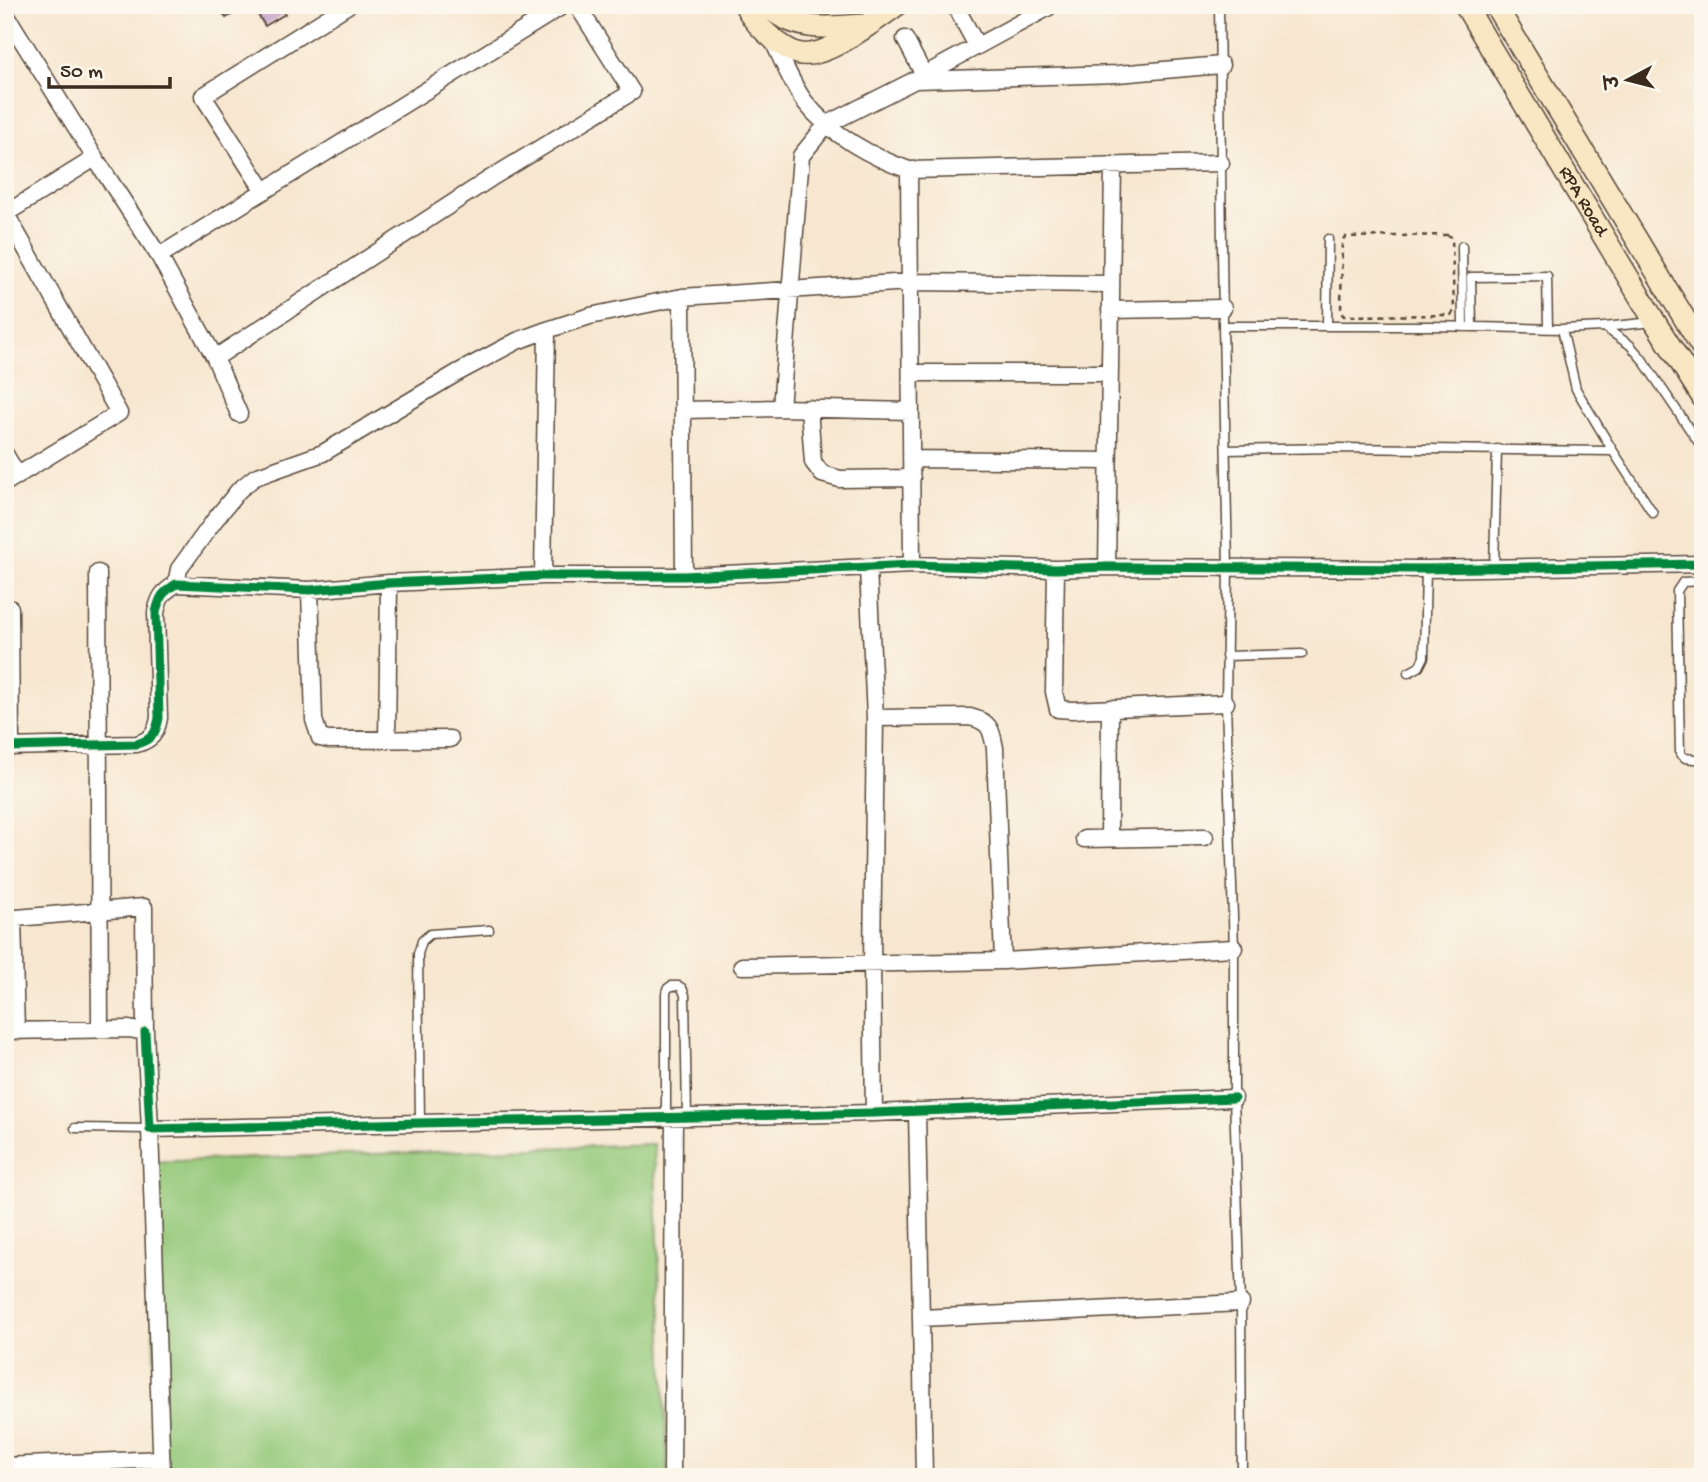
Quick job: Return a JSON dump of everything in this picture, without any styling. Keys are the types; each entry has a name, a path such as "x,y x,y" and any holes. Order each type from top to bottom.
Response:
{"street":[{"path":"264,191 204,96 348,5"},
{"path":"159,257 564,5"},
{"path":"215,358 480,186 632,93 577,5"},
{"path":"745,5 753,20 772,38 800,54 815,54 831,48 868,17"},
{"path":"766,5 782,18 823,28 868,17 897,5"},
{"path":"781,408 801,156 826,125 919,78 1049,7 1048,5"},
{"name":"RPA Road","path":"1465,5 1703,398"},
{"path":"1495,5 1703,349"},
{"path":"958,11 977,46"},
{"path":"5,13 94,158 159,257 215,358 239,414"},
{"path":"772,38 803,100 826,125 880,160 909,170 1222,163"},
{"path":"905,39 919,78"},
{"path":"919,78 1118,74 1221,65"},
{"path":"5,454 12,480 119,413 5,214 94,158"},
{"path":"1107,568 1113,165"},
{"path":"909,170 912,565"},
{"path":"176,584 179,569 214,521 239,490 256,477 323,453 457,373 517,341 590,316 682,297 791,289 910,282 1111,284"},
{"path":"682,297 684,576"},
{"path":"1110,310 1223,308"},
{"path":"543,576 547,330"},
{"path":"911,373 1109,373"},
{"path":"683,410 809,408 911,411"},
{"path":"809,408 813,462 821,474 840,479 912,478"},
{"path":"911,459 1107,461"},
{"path":"10,608 8,747 100,745 136,744 148,740 157,730 159,718 156,612 160,598 176,584 310,590 389,583 543,576 684,576 912,565 1056,569 1426,569 1703,564"},
{"path":"868,568 875,718 872,963 874,1113"},
{"path":"1056,569 1054,692 1058,709 1226,703"},
{"path":"98,573 100,1029"},
{"path":"387,740 389,583"},
{"path":"310,590 314,719 320,738 450,739"},
{"path":"1109,839 1110,708"},
{"path":"875,718 970,717 982,720 992,731 995,748 1003,961"},
{"path":"1084,839 1205,837"},
{"path":"145,1032 129,1029 10,1031 9,919 144,907 145,1032 162,1477"},
{"path":"742,966 1003,961 1234,948"},
{"path":"150,1129 874,1113 1234,1098"},
{"path":"917,1111 924,1477"},
{"path":"672,1477 676,1118"},
{"path":"921,1318 1241,1303"},
{"path":"5,1466 161,1459"}],"lane":[{"path":"1219,5 1228,568 1226,703 1234,948 1234,1098 1241,1303 1242,1477"},
{"path":"1327,326 1328,239"},
{"path":"1462,246 1467,277 1467,327"},
{"path":"1467,277 1547,276 1548,328"},
{"path":"1223,326 1562,329 1655,322"},
{"path":"1604,327 1630,345 1642,359 1703,449"},
{"path":"1562,329 1576,388 1653,513"},
{"path":"1226,450 1339,448 1613,451"},
{"path":"1494,568 1497,449"},
{"path":"1408,673 1419,667 1424,657 1426,569"},
{"path":"1703,581 1683,582 1677,591 1680,754 1685,758 1703,760"},
{"path":"1226,656 1302,654"},
{"path":"420,1123 418,954 422,941 430,934 489,930"},
{"path":"671,986 679,986 685,995 676,1118 666,994 671,986"},
{"path":"75,1128 150,1129"}],"path":[{"path":"1345,237 1452,237 1454,311 1451,315 1345,316 1341,313 1342,240 1345,237"}],"green space":[{"path":"654,1144 668,1477 158,1477 148,1162"}],"building":[{"path":"218,5 241,5 243,8 226,18"},
{"path":"252,5 280,5 285,14 265,26"}],"cycle path":[{"path":"5,747 137,744 150,738 159,718 156,612 162,595 176,584 310,590 389,583 543,576 684,576 912,565 1056,569 1426,569 1703,564"},
{"path":"145,1032 150,1129 874,1113 1234,1098"}]}
